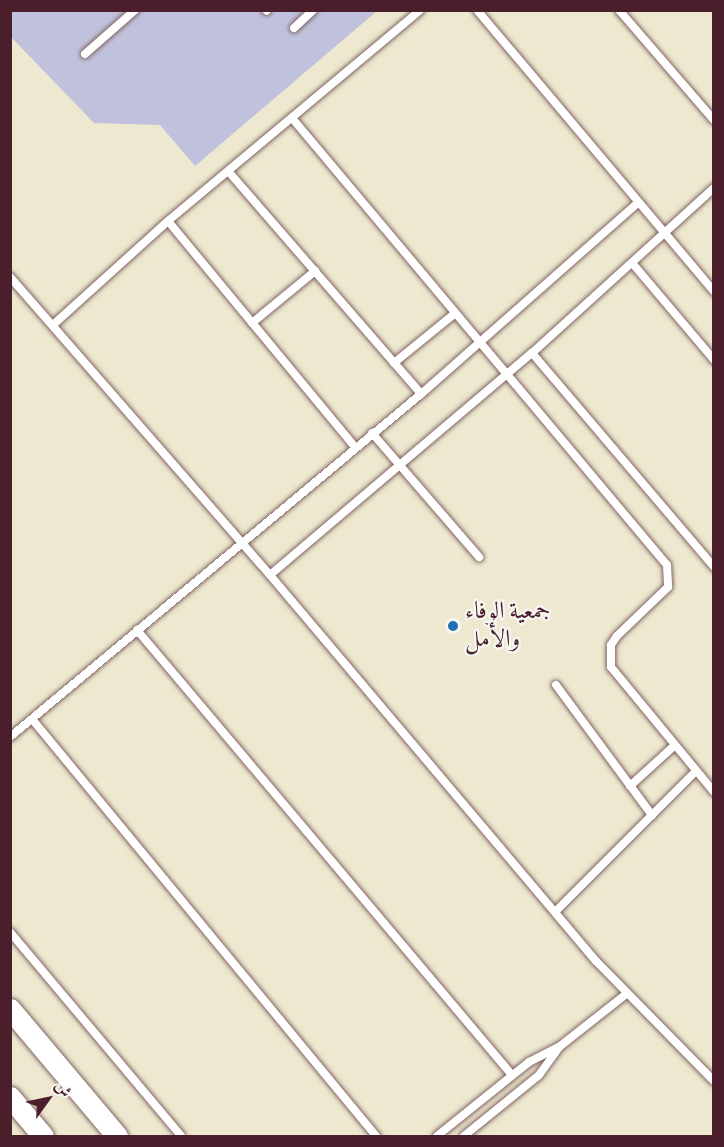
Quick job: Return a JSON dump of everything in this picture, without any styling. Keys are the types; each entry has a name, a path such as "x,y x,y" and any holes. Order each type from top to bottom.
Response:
{"main road":[{"path":"10,1009 117,1137"},
{"path":"10,1097 43,1137"}],"lane":[{"path":"85,54 135,10"},
{"path":"294,28 313,10"},
{"path":"54,324 168,221 420,10"},
{"path":"477,10 714,291"},
{"path":"619,10 714,120"},
{"path":"292,118 506,376 667,565 668,587 617,636 609,656 617,676 714,792"},
{"path":"228,171 421,394"},
{"path":"270,575 506,376 633,264 714,188"},
{"path":"10,737 421,394 638,203"},
{"path":"168,221 355,447"},
{"path":"633,264 714,360"},
{"path":"252,323 315,271"},
{"path":"10,277 14,287 54,324 626,994 714,1081"},
{"path":"394,363 454,314"},
{"path":"532,353 714,567"},
{"path":"372,433 479,557"},
{"path":"137,630 512,1075"},
{"path":"556,686 652,815"},
{"path":"32,719 376,1137"},
{"path":"630,786 674,746"},
{"path":"556,911 696,771"},
{"path":"10,932 181,1137"},
{"path":"437,1137 512,1075 538,1056 559,1047 626,994"},
{"path":"464,1137 539,1075 559,1047"}],"shaded area":[{"path":"11,11 377,11 195,166 160,125 94,123 11,37"}],"place":[{"name":"جمعية الوفاء والأمل","path":"453,626"}]}
